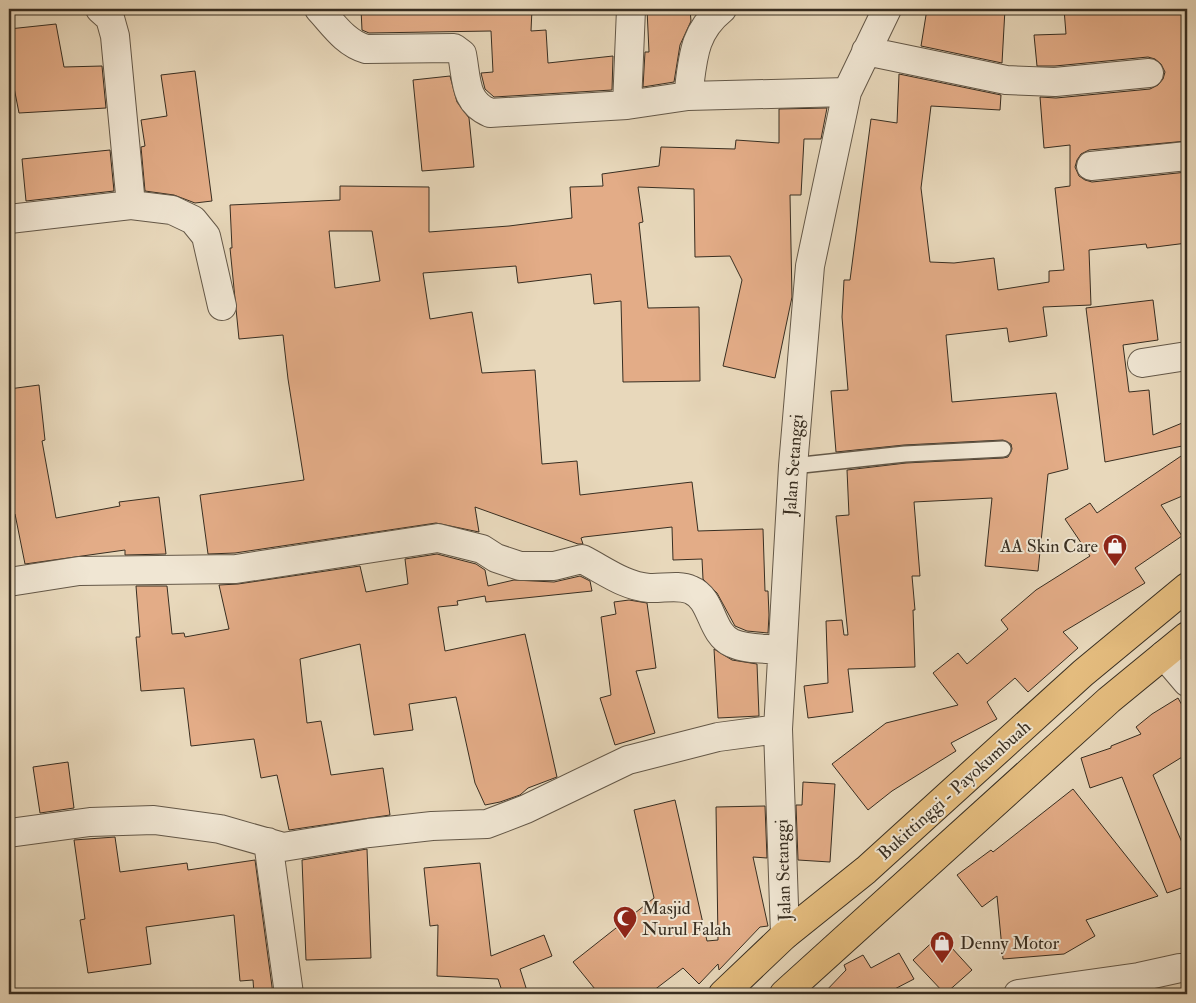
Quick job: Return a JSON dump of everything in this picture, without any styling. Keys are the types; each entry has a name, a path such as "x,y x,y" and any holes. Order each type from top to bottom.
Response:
{"highway":[{"name":"Bukittinggi - Payokumbuah","path":"723,994 785,935 866,870 1083,673 1187,587"},
{"path":"1140,625 1164,655"},
{"name":"Bukittinggi - Payokumbuah","path":"784,994 1109,700 1187,636"}],"street":[{"path":"100,9 110,18 115,36 131,206"},
{"path":"319,9 346,39 360,47 454,48 462,54 470,100 477,108 490,113 627,105 688,96 847,92"},
{"path":"627,105 630,9"},
{"path":"688,96 696,41 711,18 722,9"},
{"name":"Jalan Setanggi","path":"785,935 778,729 793,466 810,266 847,92 887,9"},
{"path":"866,51 1006,80 1055,82 1149,73"},
{"path":"1091,166 1187,156"},
{"path":"9,219 131,206 172,210 193,220 206,236 222,306"},
{"path":"1142,363 1187,356"},
{"path":"9,582 79,570 236,569 438,538 482,549 496,558 520,566 554,566 582,559 614,577 636,586 691,589 700,595 721,635 731,643 743,647 782,650"},
{"path":"1164,655 1187,682"},
{"path":"9,833 90,822 154,820 220,829 283,847 396,830 487,824 526,810 628,760 718,737 778,729"},
{"path":"268,842 289,994"},
{"path":"1018,994 1139,978 1180,968"}],"lane":[{"path":"793,466 905,454 1003,449"}],"building":[{"path":"361,9 532,9 531,31 546,30 548,63 613,56 612,90 494,97 485,89 481,73 493,72 491,31 369,33 362,30"},
{"path":"647,9 690,9 691,21 680,45 674,82 643,87 645,52 649,52"},
{"path":"927,9 1005,9 1002,63 921,46"},
{"path":"1064,9 1187,9 1187,141 1089,150 1081,154 1075,167 1079,176 1092,182 1187,172 1187,243 1147,248 1146,244 1089,250 1091,305 1043,307 1047,336 1009,342 1007,328 946,335 952,402 1056,393 1068,469 1048,474 1038,571 985,566 992,498 914,502 920,576 912,576 915,610 913,610 915,667 848,669 853,712 808,718 804,686 828,683 826,621 842,620 844,635 848,635 836,516 849,515 847,470 906,463 1003,458 1008,457 1012,449 1011,444 1003,440 904,445 836,452 831,391 848,390 842,317 844,280 850,280 871,119 897,123 899,74 1001,95 1000,110 931,106 921,188 930,262 954,263 994,258 998,290 1049,282 1049,271 1064,270 1055,188 1070,186 1070,145 1044,148 1040,97 1056,98 1150,89 1158,85 1163,79 1165,72 1161,64 1155,59 1148,57 1037,66 1034,35 1066,34"},
{"path":"56,24 64,67 102,66 106,108 19,113 9,62 9,29"},
{"path":"195,71 212,201 195,203 174,195 145,191 141,147 145,146 141,120 167,116 161,75"},
{"path":"450,76 457,102 469,118 474,167 422,171 413,80"},
{"path":"827,108 821,139 804,139 801,195 790,195 792,297 775,378 723,366 742,280 730,256 695,257 694,189 638,187 643,222 639,223 648,308 699,307 700,381 623,382 621,301 594,304 591,274 518,283 516,266 423,273 430,319 472,312 482,373 535,370 542,464 577,461 580,495 692,482 698,531 763,529 765,591 768,591 768,633 747,631 735,626 717,593 703,579 702,559 673,560 672,527 584,537 581,538 583,544 578,544 475,507 479,532 436,523 235,553 208,554 200,495 304,480 283,335 239,339 230,248 232,248 230,205 340,200 340,186 429,187 429,232 509,226 572,218 570,187 603,186 602,174 659,166 661,147 735,149 736,140 779,143 779,109","holes":["329,231 372,231 380,281 335,288"]},
{"path":"110,150 114,191 26,201 22,159"},
{"path":"1153,300 1158,340 1123,345 1129,392 1149,390 1153,435 1187,421 1187,445 1105,462 1086,308"},
{"path":"39,385 45,440 42,441 56,518 120,506 119,502 159,497 166,554 125,555 125,550 25,564 15,514 9,515 9,389"},
{"path":"1187,452 1187,494 1161,505 1182,536 1135,568 1145,583 1063,632 1078,648 1028,692 1015,678 987,702 997,719 951,743 956,751 892,791 868,810 832,764 886,723 958,705 933,673 958,653 967,664 1008,629 1001,620 1036,590 1090,556 1065,519 1090,503 1097,513"},
{"path":"437,554 476,564 485,570 488,586 514,580 554,582 580,576 590,581 592,591 486,602 485,596 457,601 458,605 438,607 445,651 525,634 557,777 528,788 520,795 485,805 475,783 456,697 409,704 413,730 374,735 360,644 300,659 307,723 321,721 331,775 383,768 390,815 289,830 277,775 261,778 254,739 191,746 184,688 141,691 136,637 140,637 136,586 167,586 172,634 184,633 185,637 229,629 219,585 238,584 360,566 366,592 408,584 405,559"},
{"path":"629,600 647,603 656,668 636,671 655,733 615,745 600,698 611,695 601,617 616,614 614,602"},
{"path":"714,649 732,660 757,664 759,716 718,718"},
{"path":"1178,698 1187,714 1187,754 1153,775 1187,854 1187,886 1167,893 1122,777 1090,788 1081,758 1111,748 1111,746 1141,734 1136,727 1152,714"},
{"path":"68,762 74,808 40,813 33,767"},
{"path":"803,782 835,784 830,862 798,860 796,805 802,805"},
{"path":"1073,789 1158,896 1086,920 1095,936 1064,954 1003,959 997,896 982,907 957,875 991,850 993,852"},
{"path":"675,800 707,941 718,940 716,807 765,806 767,858 753,857 768,926 760,927 719,970 718,964 699,984 683,968 649,994 599,994 573,962 654,898 634,810"},
{"path":"115,837 120,872 187,863 188,870 255,860 273,994 254,994 253,980 240,981 234,915 146,927 151,964 88,973 80,920 85,919 74,840"},
{"path":"367,849 371,958 306,960 302,860"},
{"path":"480,863 491,956 544,935 552,956 520,969 528,994 503,994 498,979 437,976 438,925 430,926 424,868"},
{"path":"940,935 972,970 945,994 913,960"},
{"path":"899,953 914,979 885,994 823,994 846,970 844,965 863,955 871,968"}],"place":[{"name":"AA Skin Care","path":"1115,567"},
{"name":"Masjid Nurul Falah","path":"625,939"},
{"name":"Denny Motor","path":"942,964"}]}
